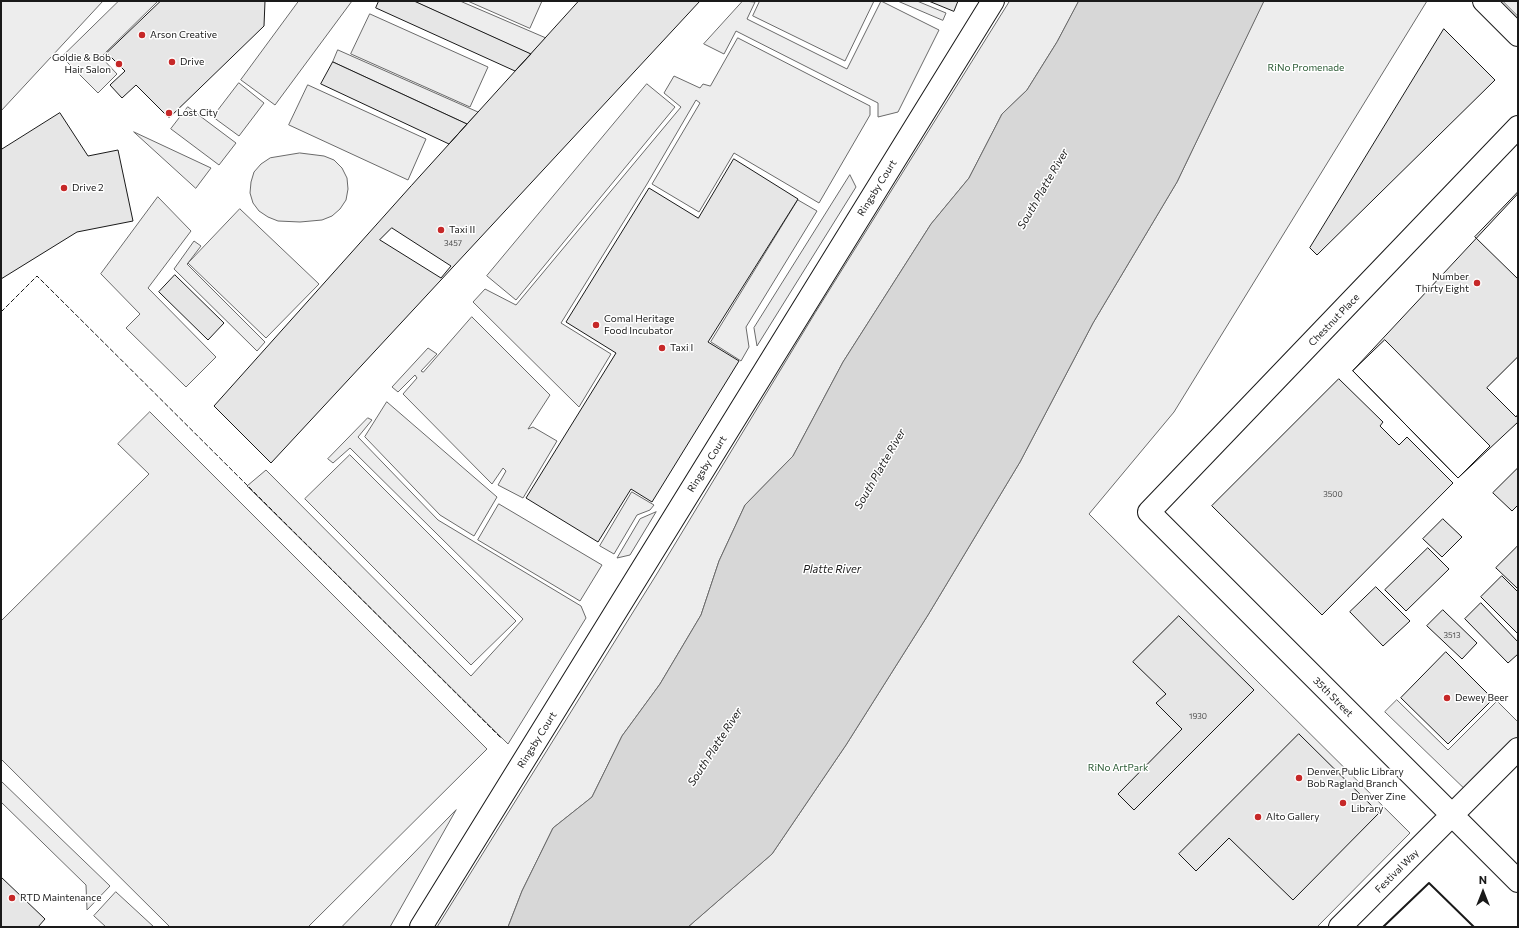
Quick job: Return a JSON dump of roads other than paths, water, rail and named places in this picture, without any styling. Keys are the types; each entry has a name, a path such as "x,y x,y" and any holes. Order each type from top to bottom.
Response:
{"street":[{"name":"Ringsby Court","path":"421,927 993,1"},
{"path":"1484,1 1518,35"},
{"name":"Chestnut Place","path":"1149,512 1518,127"},
{"name":"35th Street","path":"1149,512 1518,881"},
{"name":"Festival Way","path":"1340,927 1518,750"}],"water":[{"name":"Platte River","path":"1079,1 1264,1 1177,182 1093,323 1020,462 928,615 846,745 772,854 688,927 508,927 522,891 553,828 592,797 622,736 660,684 701,615 719,561 745,505 793,456 843,362 931,224 969,178 1002,114 1027,90 1057,42"}],"place":[{"name":"Arson Creative","path":"142,35"},
{"name":"Drive","path":"172,62"},
{"name":"Goldie & Bob Hair Salon","path":"119,64"},
{"name":"Lost City","path":"169,113"},
{"name":"Drive 2","path":"64,188"},
{"name":"Taxi II","path":"441,230"},
{"name":"Number Thirty Eight","path":"1477,283"},
{"name":"Comal Heritage Food Incubator","path":"596,325"},
{"name":"Taxi I","path":"662,348"},
{"name":"Dewey Beer","path":"1447,698"},
{"name":"Denver Public Library Bob Ragland Branch","path":"1299,778"},
{"name":"Denver Zine Library","path":"1343,803"},
{"name":"Alto Gallery","path":"1258,817"},
{"name":"RTD Maintenance","path":"12,898"}],"park label":[{"name":"RiNo Promenade","path":"1306,68"},
{"name":"RiNo ArtPark","path":"1118,768"}],"water label":[{"name":"South Platte River","path":"1043,189"},
{"name":"South Platte River","path":"880,469"},
{"name":"South Platte River","path":"715,747"}]}
